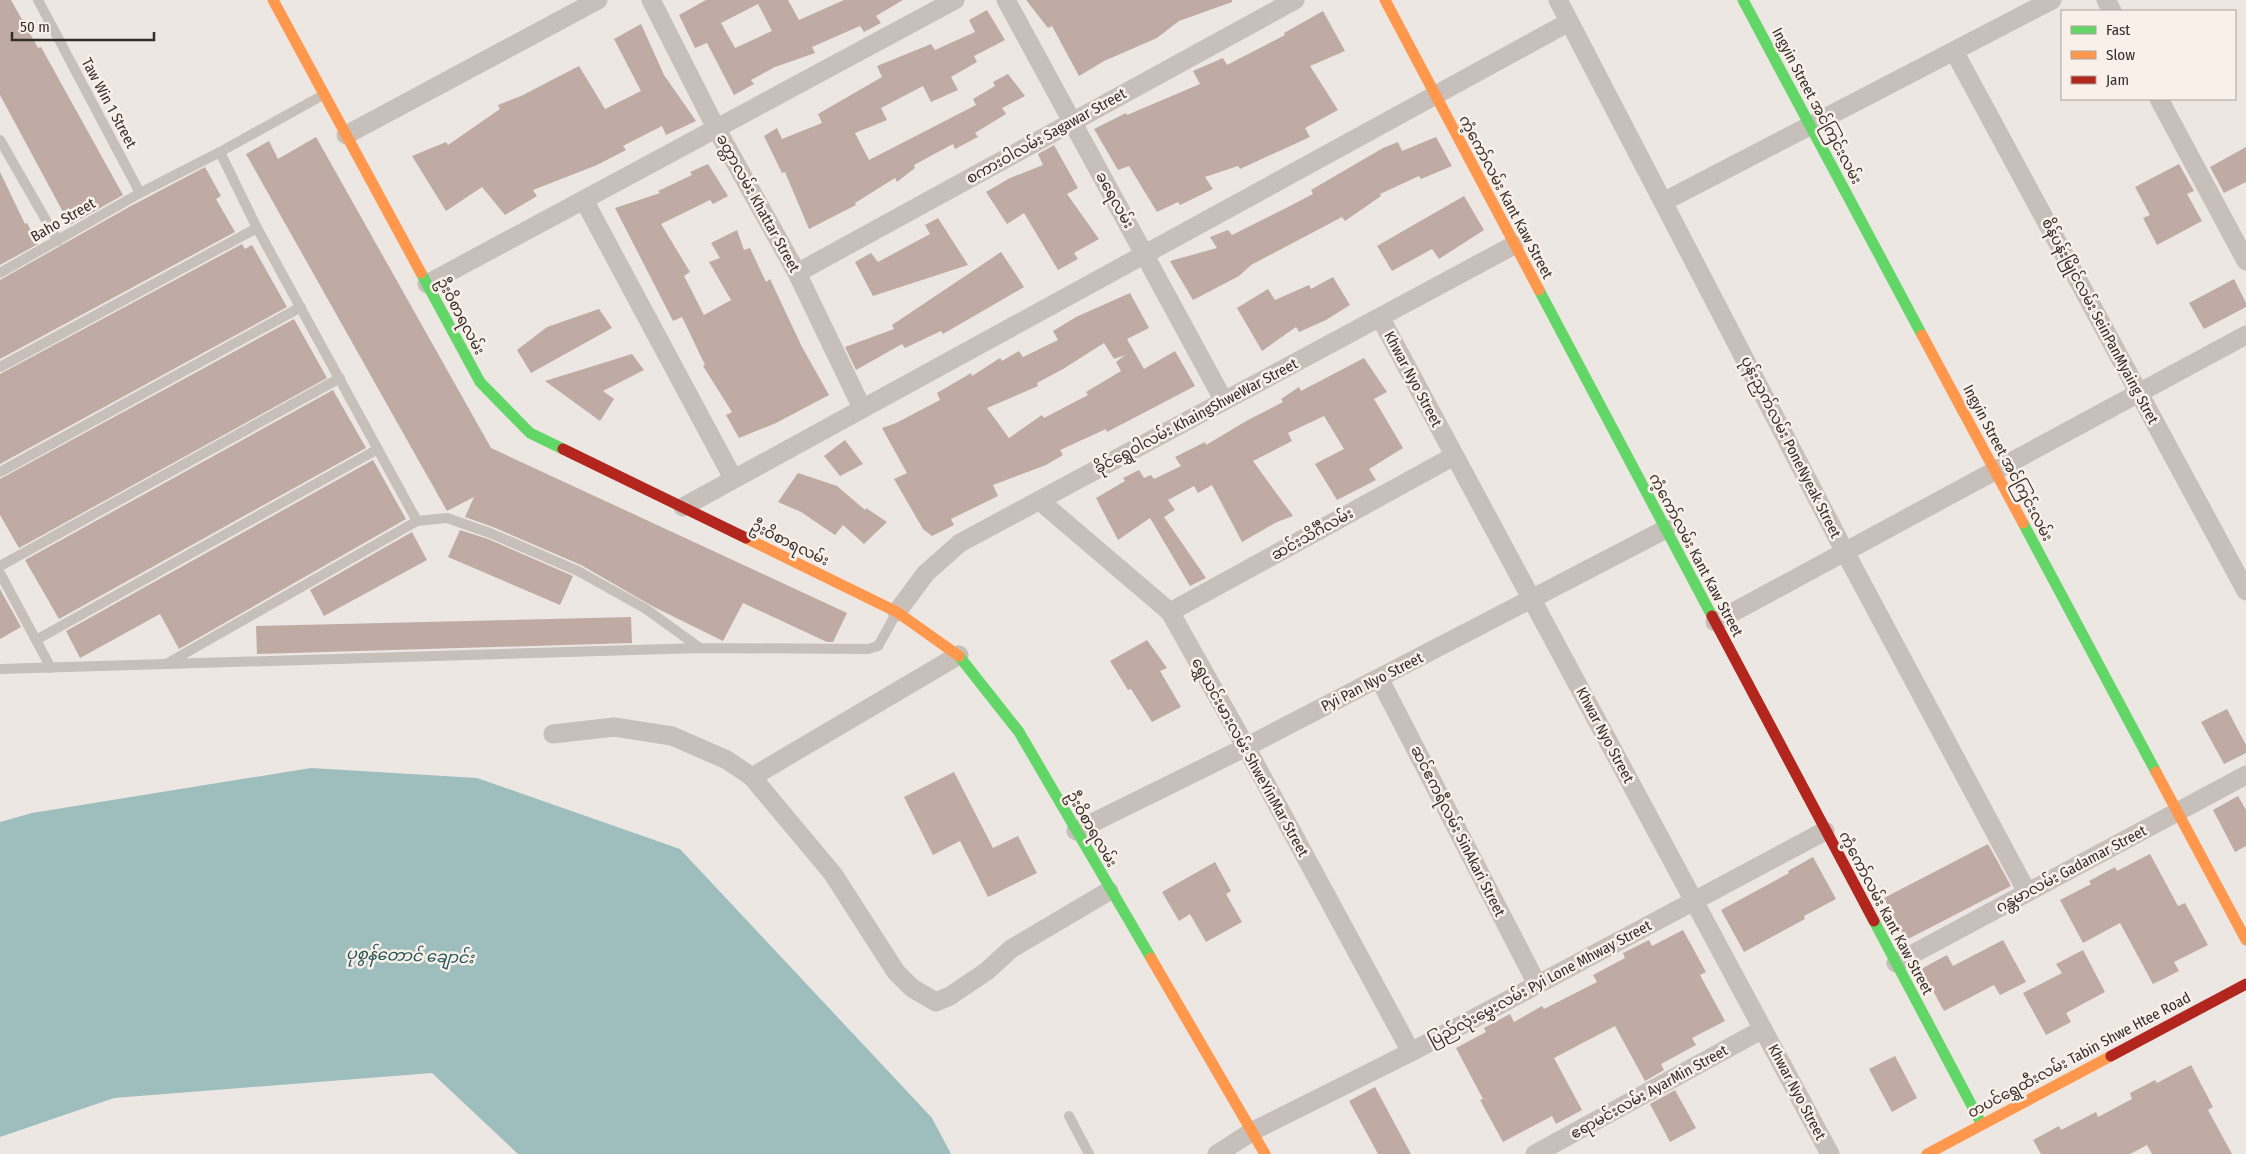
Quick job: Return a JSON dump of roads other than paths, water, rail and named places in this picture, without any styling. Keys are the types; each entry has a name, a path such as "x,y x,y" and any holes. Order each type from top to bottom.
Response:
{"street":[{"name":"ဦးဝိစာရလမ်း","path":"273,0 480,382 530,433 897,612 959,655 1019,732 1265,1154"},
{"path":"346,135 598,0"},
{"name":"ခတ္တာလမ်း Khattar Street","path":"651,0 716,128 797,273 862,408"},
{"path":"427,284 955,0"},
{"name":"ခရေလမ်း","path":"1006,0 1224,400"},
{"name":"စကားဝါလမ်း Sagawar Street","path":"797,273 1295,0"},
{"name":"ကံ့ကော်လမ်း Kant Kaw Street","path":"1385,0 1981,1123"},
{"name":"ပုန်းညှက်လမ်း PoneNyeak Street","path":"1558,0 1845,552 2027,892"},
{"name":"Ingyin Street အင်ကြင်းလမ်း","path":"1743,0 2246,940"},
{"path":"1663,202 2052,0"},
{"path":"683,507 1569,22"},
{"name":"စိန်ပန်းမြိုင်လမ်း SeinPanMyaing Stret","path":"1954,51 2246,591"},
{"path":"2160,100 2246,261"},
{"path":"584,200 733,478"},
{"name":"ခိုင်ရွှေဝါလမ်း KhaingShweWar Street","path":"897,612 926,573 960,543 1514,245"},
{"name":"Khwar Nyo Street","path":"1380,317 1830,1154"},
{"path":"1715,622 2246,335"},
{"name":"ဆင်းသိင်္ဂီလမ်း","path":"1170,612 1454,456"},
{"name":"ရွှေယင်းမားလမ်း ShweYinMar Street","path":"1040,501 1170,612 1246,747 1411,1052"},
{"name":"Pyi Pan Nyo Street","path":"1076,831 1246,747 1666,529"},
{"path":"752,777 959,655"},
{"name":"ဆင်ဧကရီလမ်း SinAkari Street","path":"1379,678 1537,984"},
{"path":"553,734 614,728 672,736 727,760 752,777 833,874 896,972 912,988 936,1002 950,996 987,971 1011,948 1110,891"},
{"name":"ဂန္တမာလမ်း Gadamar Street","path":"1896,963 2246,775"},
{"name":"ပြည်လုံးမွှေးလမ်း Pyi Lone Mhway Street","path":"1217,1154 1253,1131 1411,1052 1825,831"},
{"name":"တပင်ရွှေထီးလမ်း Tabin Shwe Htee Road","path":"1927,1154 1981,1123 2246,984"},
{"name":"ဧရာမင်းလမ်း AyarMin Street","path":"1536,1154 1763,1029"}],"lane":[{"name":"Taw Win 1 Street","path":"38,0 140,193"},
{"name":"Baho Street","path":"0,273 140,193 220,152 324,94"},
{"path":"0,140 58,241"},
{"path":"220,152 257,228 418,521"},
{"path":"0,367 257,228"},
{"path":"0,472 301,307"},
{"path":"0,566 340,378"},
{"path":"36,640 378,449"},
{"path":"164,664 418,521 448,518 578,571 646,609 700,648"},
{"path":"0,573 52,668"},
{"path":"0,669 700,648 868,649 878,646 897,612"},
{"path":"1069,1116 1089,1154"}],"water":[{"name":"ပုစွန်တောင် ချောင်း","path":"311,768 477,778 680,849 932,1118 951,1154 518,1154 432,1073 114,1098 0,1137 0,822 32,813"}]}
